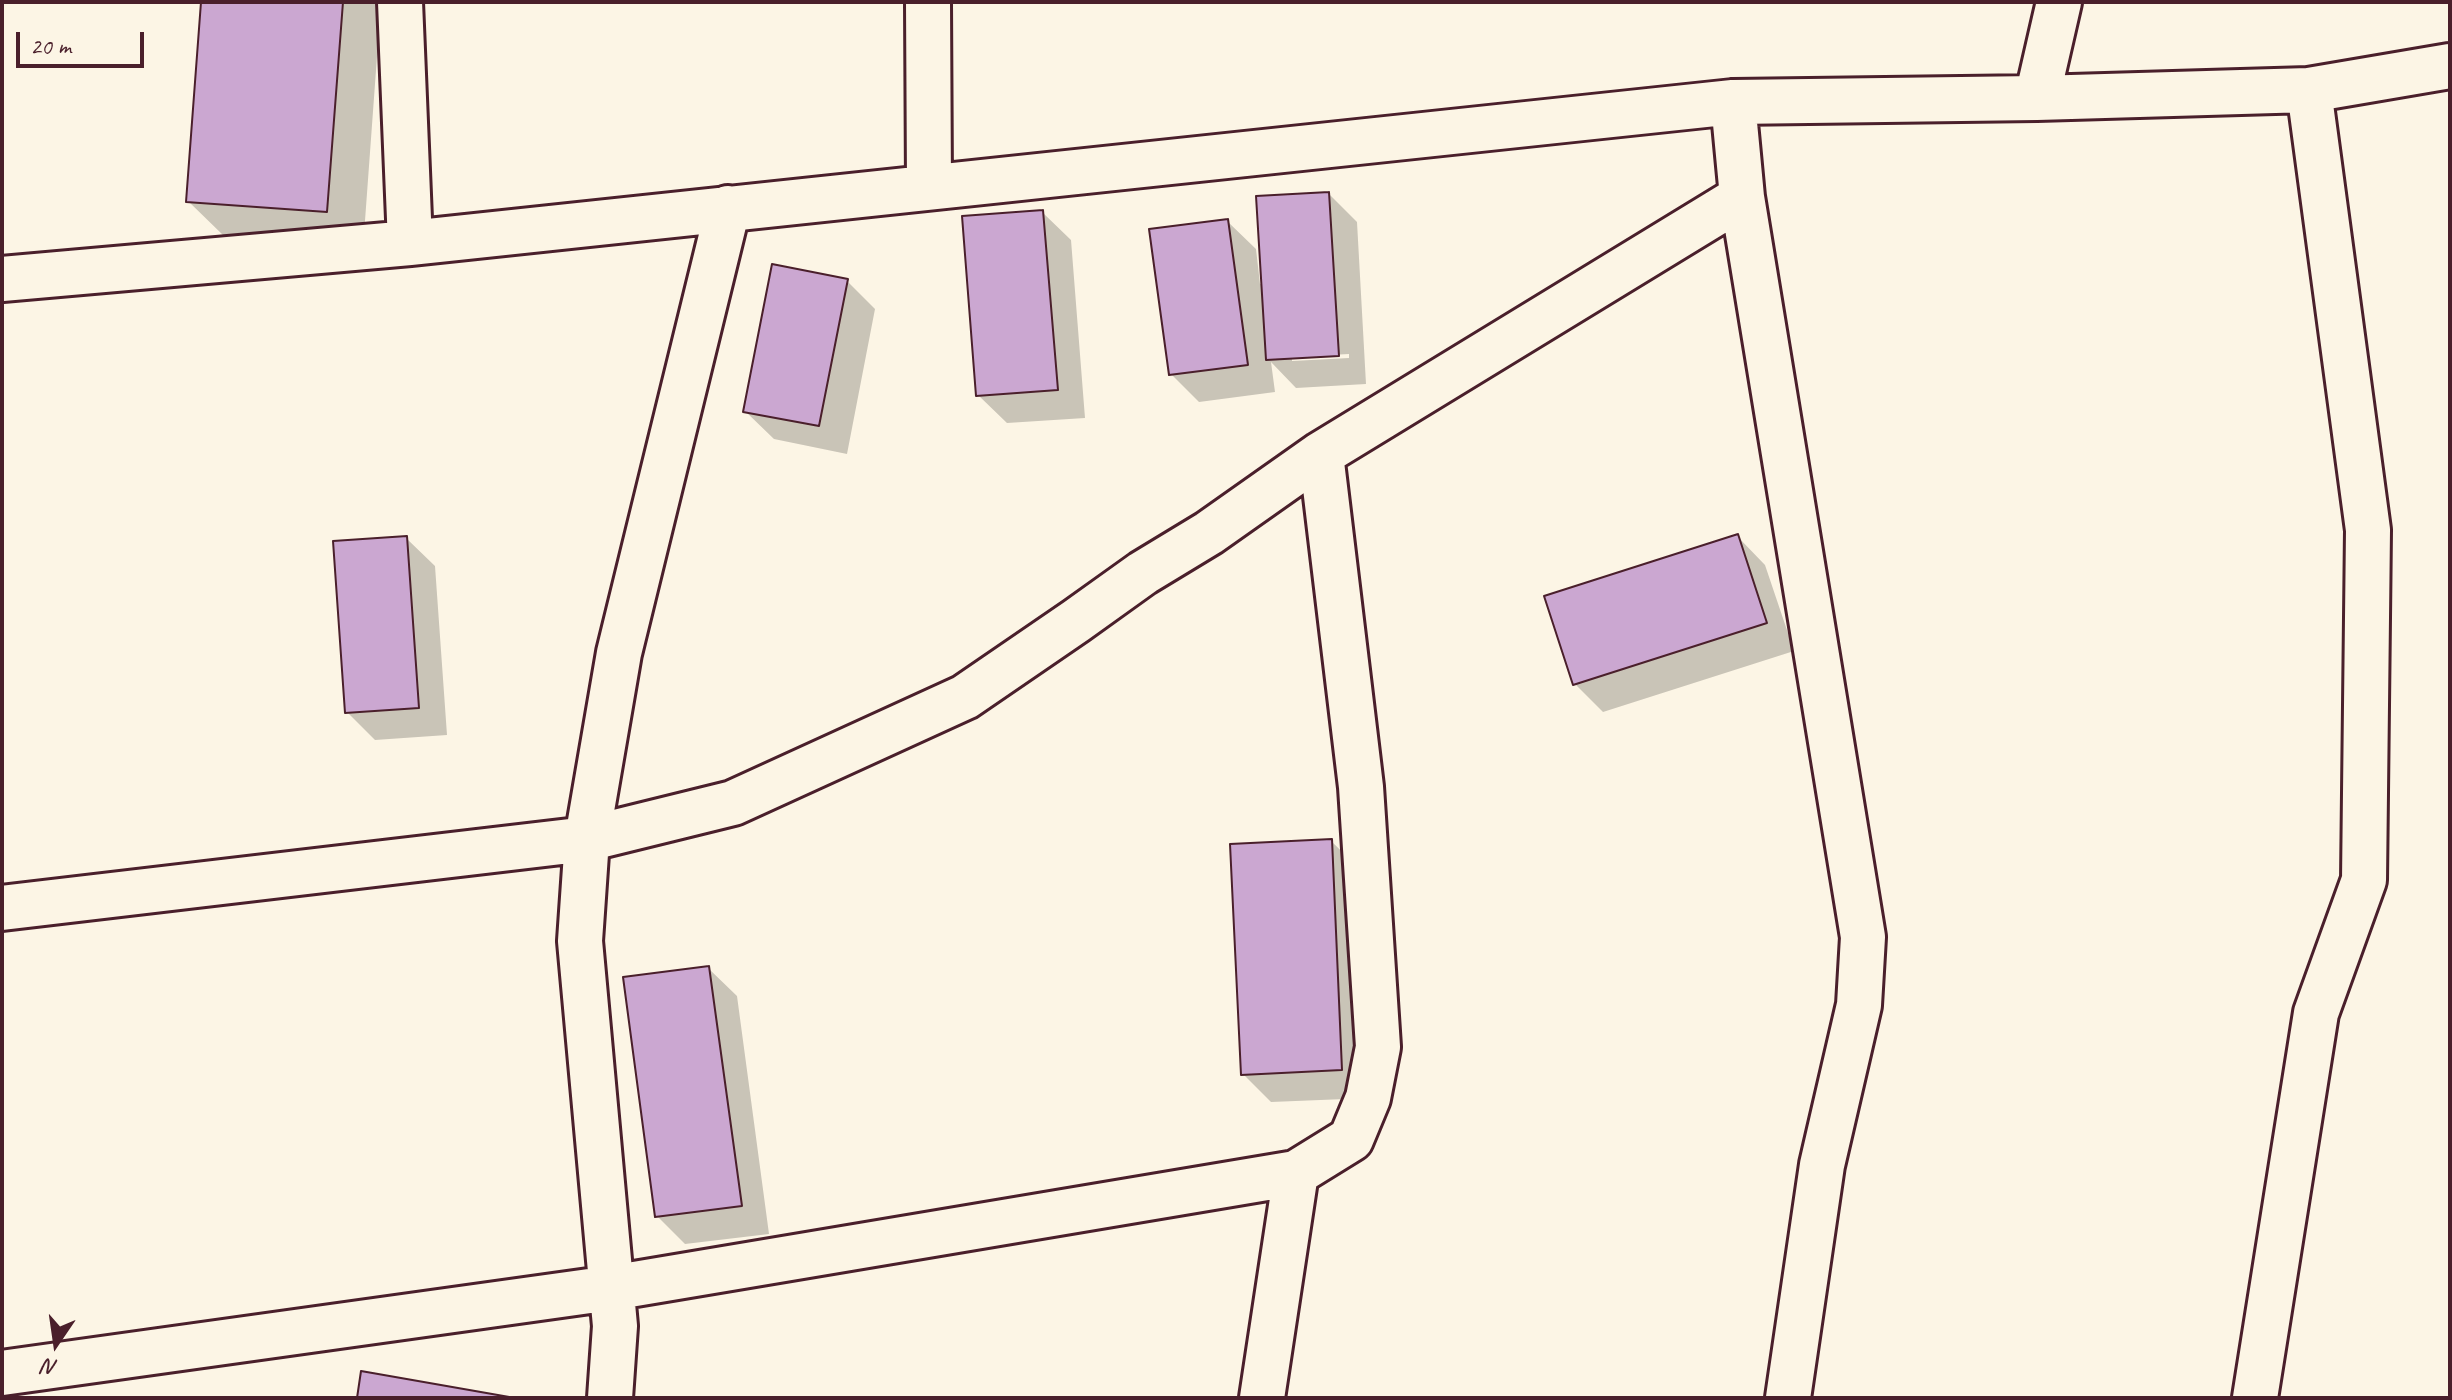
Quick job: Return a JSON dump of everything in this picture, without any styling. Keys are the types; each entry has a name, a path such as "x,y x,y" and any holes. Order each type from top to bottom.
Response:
{"street":[{"path":"400,2 410,243"},
{"path":"928,2 929,186"},
{"path":"2037,98 2059,2"},
{"path":"2,279 410,243 1733,102 2309,90 2450,66"},
{"path":"2255,1398 2316,1013 2364,880 2368,530 2309,90"},
{"path":"1733,102 1742,197 1863,937 1859,1005 1822,1165 1788,1398"},
{"path":"2,908 587,839 733,803 965,697 1321,454 1742,197"},
{"path":"610,1398 615,1326 580,941 587,839 619,653 728,208"},
{"path":"2,1373 611,1288 1296,1173 1351,1139 1368,1098 1378,1047 1361,787 1321,454"},
{"path":"1262,1398 1296,1173"},
{"path":"2,1381 6,1398"}],"building":[{"path":"201,2 343,2 327,212 186,202"},
{"path":"1329,192 1339,356 1266,360 1256,196"},
{"path":"1043,210 1058,390 976,396 962,216"},
{"path":"1228,219 1248,365 1169,375 1149,229"},
{"path":"772,264 848,279 819,426 743,412"},
{"path":"1738,534 1767,623 1573,685 1544,596"},
{"path":"407,536 419,708 345,713 333,541"},
{"path":"1332,839 1342,1070 1241,1075 1230,844"},
{"path":"709,966 742,1206 655,1217 623,977"},
{"path":"361,1371 515,1398 357,1398"}]}
